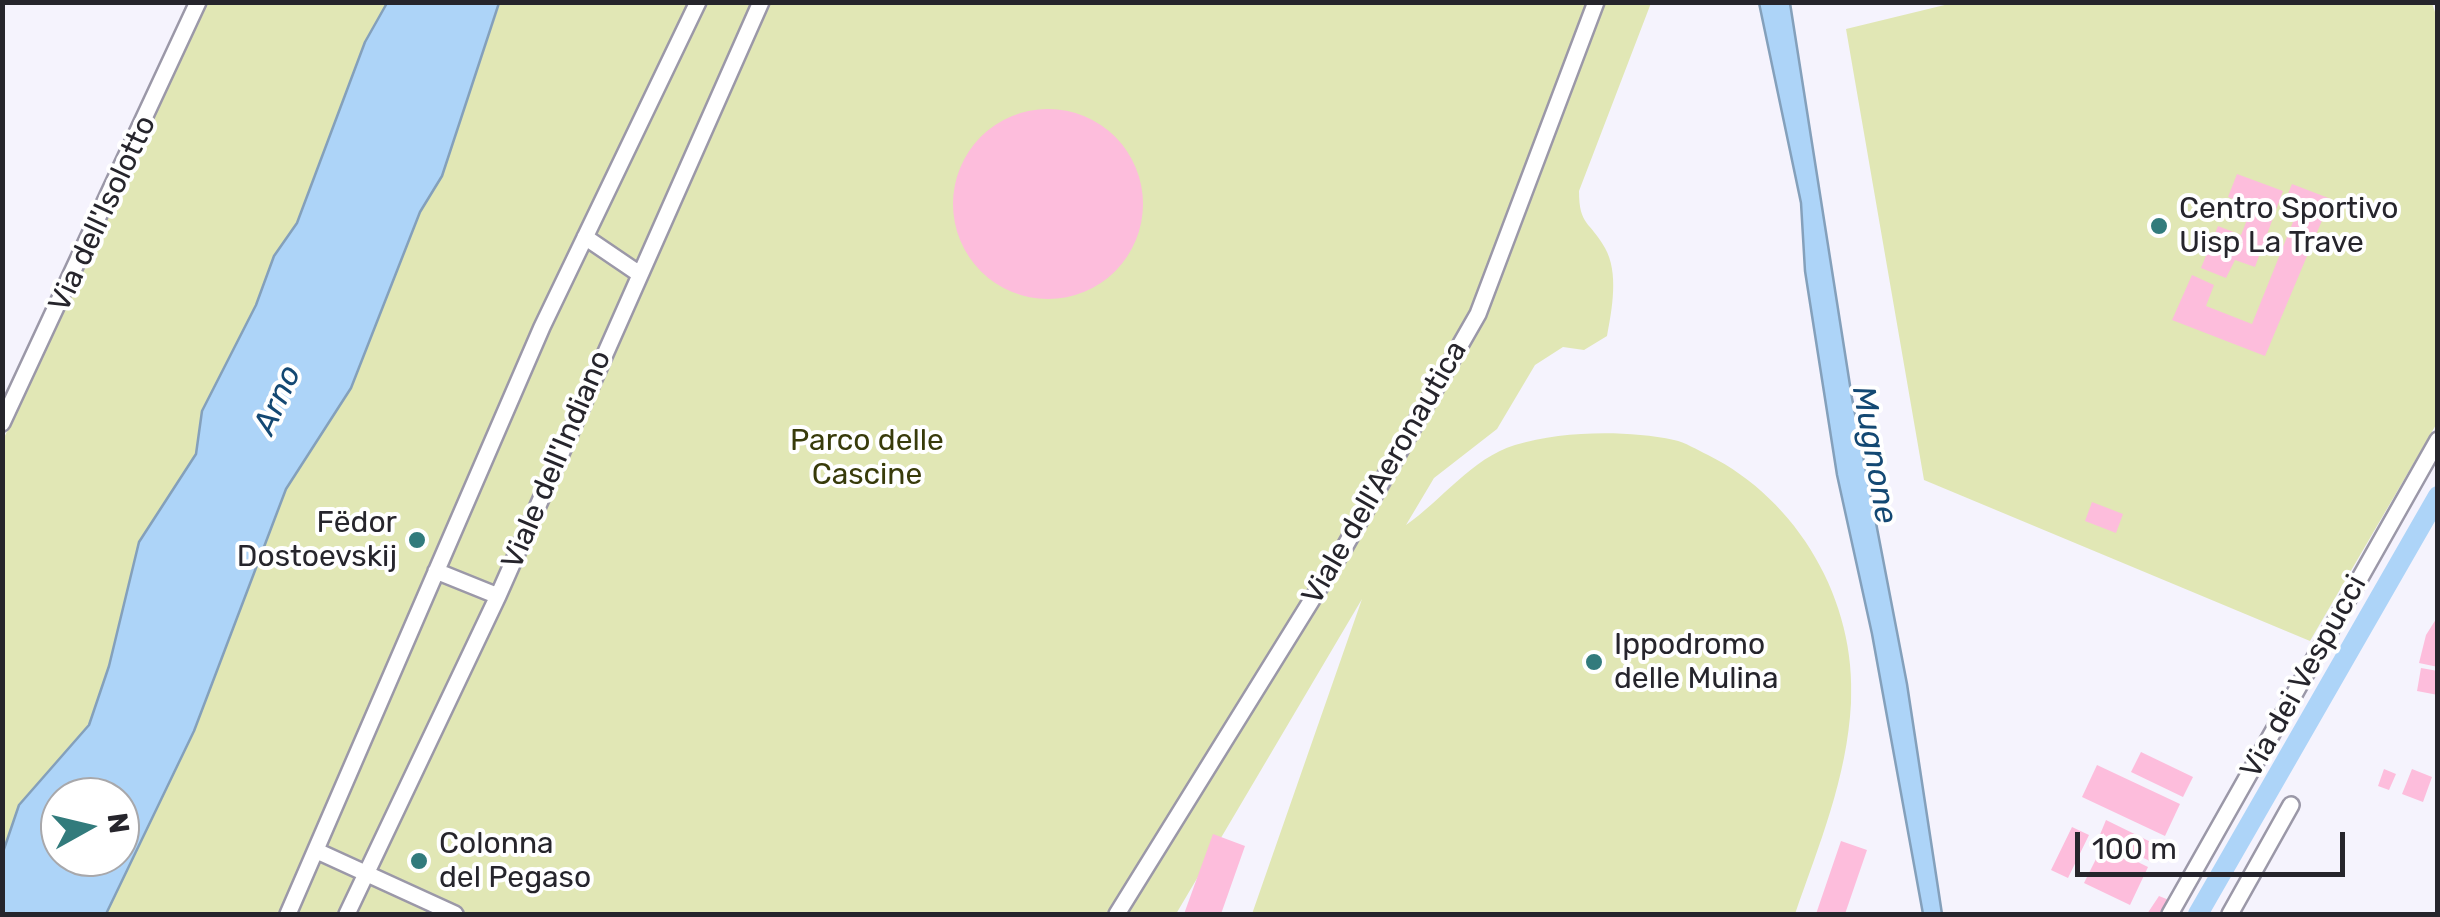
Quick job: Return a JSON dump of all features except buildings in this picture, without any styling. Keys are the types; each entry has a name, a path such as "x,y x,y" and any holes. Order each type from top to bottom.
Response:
{"street":[{"name":"Via dell'Isolotto","path":"2,422 198,2"},
{"path":"288,914 585,237 698,2"},
{"name":"Viale dell'Indiano","path":"347,914 498,596 761,2"},
{"name":"Viale dell'Aeronautica","path":"1117,914 1344,548 1478,314 1596,2"},
{"path":"585,237 638,273"},
{"name":"Via dei Vespucci","path":"2170,914 2438,440"},
{"path":"436,571 498,596"},
{"name":"Via dei Vespucci","path":"2230,914 2291,805"},
{"path":"317,852 455,914"}],"green space":[{"name":"Centro Sportivo Uisp La Trave","path":"1957,2 2432,3 2438,21 2437,423 2310,641 1924,480 1846,29"},
{"path":"206,3 387,3 365,42 297,223 274,256 256,305 202,411 197,454 139,542 109,666 89,725 19,805 3,852 3,440"},
{"name":"Parco delle Cascine","path":"500,3 1651,3 1579,191 1583,217 1605,248 1612,268 1607,336 1584,350 1563,347 1535,365 1497,429 1434,478 1406,525 1499,451 1534,440 1573,435 1635,435 1678,441 1740,474 1769,498 1794,526 1832,592 1844,628 1850,665 1851,703 1844,758 1795,914 1252,914 1362,599 1176,914 106,914 124,877 140,877 140,843 194,731 286,489 315,440 420,212 442,176"}],"water":[{"name":"Arno","path":"387,3 499,3 442,176 420,212 351,388 286,489 194,731 140,843 140,777 44,777 89,725 109,666 139,542 196,454 202,411 256,305 274,256 297,223 365,42"},
{"path":"1759,3 1790,3 1852,398 1907,684 1942,914 1923,914 1872,634 1837,475 1805,271 1801,203"},
{"path":"40,781 40,877 124,877 106,914 3,914 3,852 19,805"}],"waterway":[{"path":"2198,914 2438,496"}],"place":[{"name":"Centro Sportivo Uisp La Trave","path":"2159,226"},
{"name":"Fëdor Dostoevskij","path":"417,540"},
{"name":"Ippodromo delle Mulina","path":"1594,662"},
{"name":"Colonna del Pegaso","path":"419,861"}],"water label":[{"name":"Mugnone","path":"1874,455"}]}
